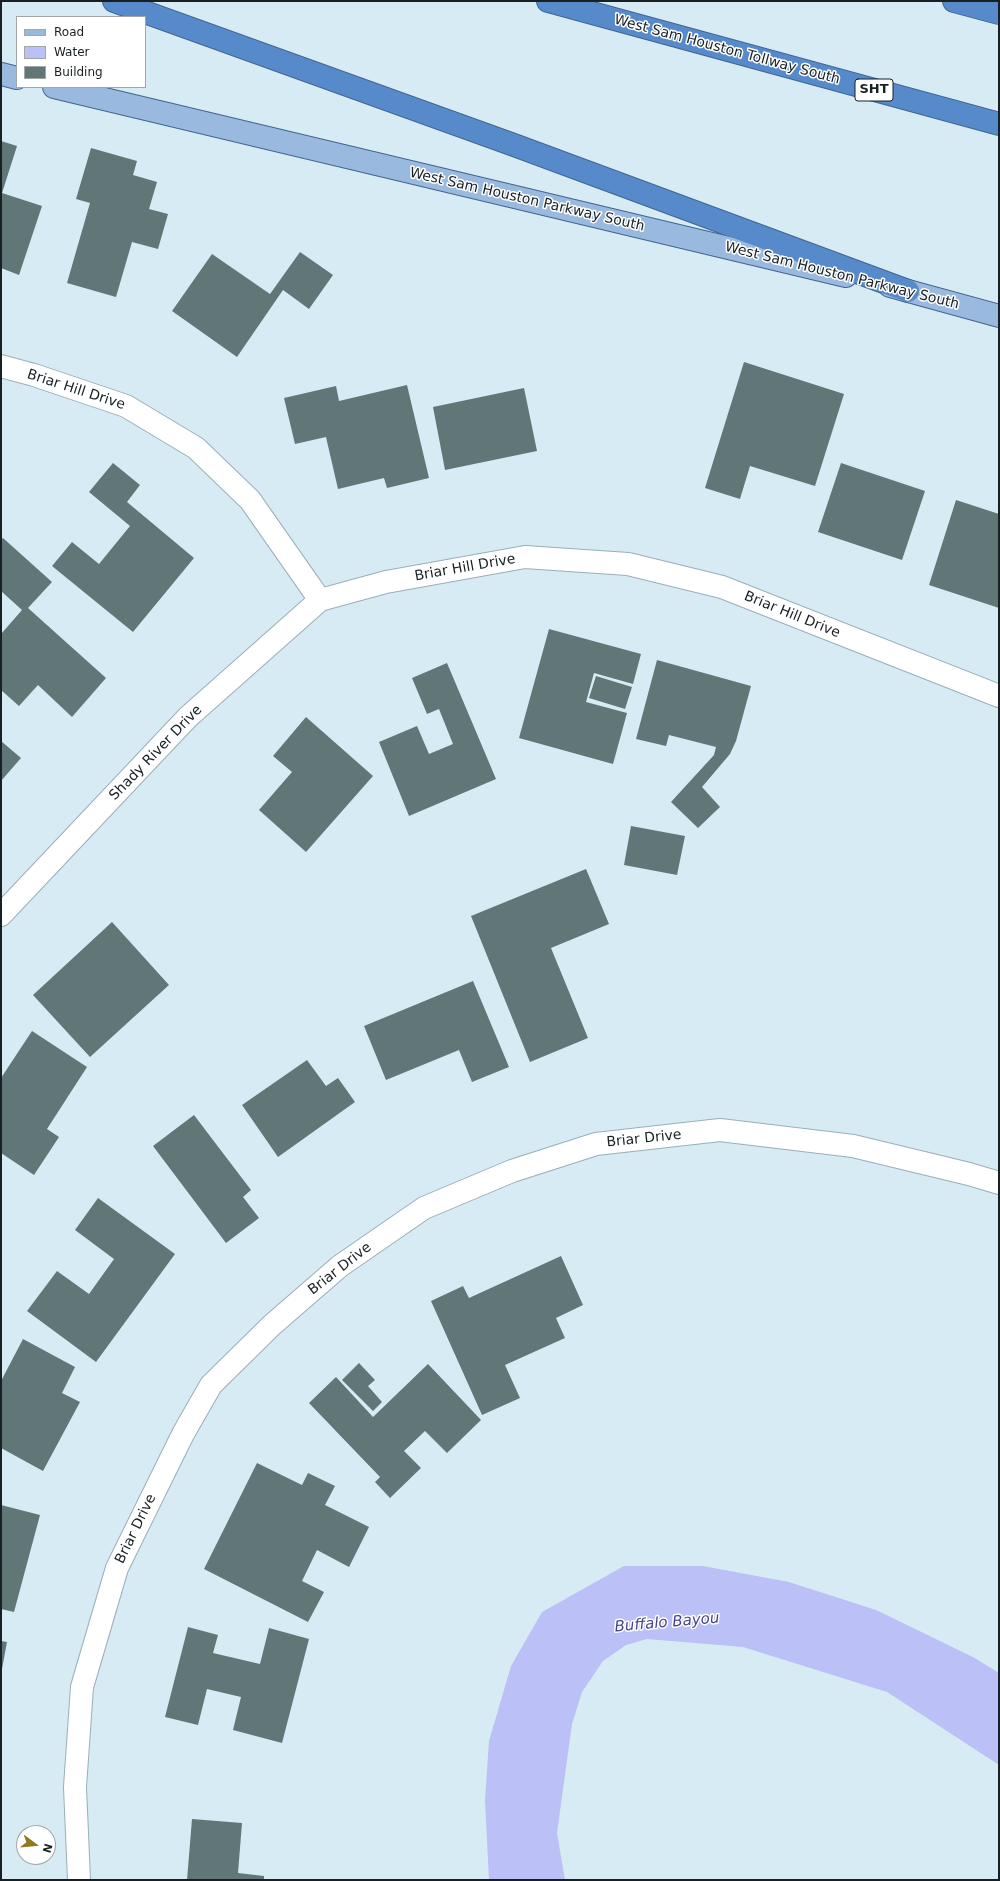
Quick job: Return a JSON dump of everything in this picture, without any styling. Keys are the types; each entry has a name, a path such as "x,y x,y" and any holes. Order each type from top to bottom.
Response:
{"highway":[{"path":"114,1 521,148 908,291"},
{"name":"West Sam Houston Tollway South","path":"548,1 999,124"},
{"path":"954,1 999,13"}],"main road":[{"path":"1,74 16,78"},
{"name":"West Sam Houston Parkway South","path":"58,88 908,291 999,316"}],"street":[{"name":"Briar Hill Drive","path":"1,366 34,375 126,406 196,448 250,500 320,600 386,582 525,557 628,564 722,587 999,696"},
{"name":"Shady River Drive","path":"1,915 188,717 320,600"},
{"name":"Briar Drive","path":"79,1880 75,1787 82,1687 117,1568 183,1434 211,1385 272,1324 340,1266 424,1208 512,1171 596,1144 720,1130 853,1146 969,1174 999,1183"}],"water":[{"name":"Buffalo Bayou","path":"624,1566 703,1566 789,1582 876,1610 973,1657 999,1673 999,1765 887,1692 743,1647 647,1639 626,1645 603,1661 582,1692 572,1724 557,1833 565,1880 489,1880 485,1800 489,1741 511,1666 542,1612"}],"building":[{"path":"1,141 17,146 2,193 42,206 19,275 1,268"},
{"path":"91,148 137,161 133,175 157,182 149,209 168,214 158,249 132,242 116,297 67,283 90,203 76,199"},
{"path":"300,252 333,275 309,309 283,290 237,357 172,311 212,254 270,294"},
{"path":"744,362 844,394 815,486 750,466 740,499 705,488"},
{"path":"407,385 429,478 387,488 384,478 338,489 326,437 295,444 284,398 336,386 339,401"},
{"path":"524,388 537,451 445,470 433,407"},
{"path":"113,463 140,485 127,502 194,558 133,632 52,566 72,542 99,564 130,526 89,492"},
{"path":"841,463 925,491 902,560 818,532"},
{"path":"956,500 999,514 999,608 929,585"},
{"path":"3,538 52,582 28,608 106,678 72,717 38,685 19,706 1,690 1,634 22,610 1,591 1,540"},
{"path":"549,629 641,654 633,684 594,673 586,702 627,713 613,764 519,738"},
{"path":"657,660 751,686 736,741 730,754 702,787 720,807 698,828 671,802 714,755 716,747 669,735 666,746 636,739"},
{"path":"447,663 496,779 409,816 379,742 417,726 429,754 453,744 439,709 427,714 412,678"},
{"path":"596,676 632,687 625,709 589,698"},
{"path":"306,717 373,776 306,852 259,810 292,772 273,756"},
{"path":"1,741 21,758 1,781"},
{"path":"631,826 685,836 677,875 624,865"},
{"path":"586,869 609,924 551,948 588,1038 530,1062 471,916"},
{"path":"112,922 169,985 90,1057 33,995"},
{"path":"473,981 509,1067 472,1082 459,1050 386,1080 364,1026"},
{"path":"32,1031 87,1067 47,1129 59,1137 34,1175 1,1153 1,1078"},
{"path":"307,1060 326,1086 338,1078 355,1102 278,1157 242,1105"},
{"path":"194,1115 251,1190 243,1197 259,1218 226,1243 153,1146"},
{"path":"98,1198 175,1254 96,1362 27,1311 57,1271 89,1294 114,1259 75,1230"},
{"path":"561,1256 583,1305 556,1318 565,1338 505,1365 520,1398 482,1415 431,1301 463,1286 469,1298"},
{"path":"23,1339 75,1367 62,1393 80,1402 43,1471 1,1448 1,1381"},
{"path":"359,1363 375,1380 368,1386 382,1402 373,1411 342,1380"},
{"path":"428,1364 481,1420 447,1453 425,1431 404,1451 421,1468 390,1498 375,1482 380,1477 309,1403 336,1377 373,1417"},
{"path":"257,1463 302,1485 308,1473 335,1486 325,1505 369,1527 349,1567 317,1550 302,1581 324,1592 308,1622 204,1569"},
{"path":"1,1505 40,1515 14,1612 1,1609"},
{"path":"188,1627 218,1635 213,1653 260,1664 269,1628 309,1639 282,1743 233,1730 241,1697 207,1689 198,1725 165,1717"},
{"path":"1,1641 7,1642 2,1669 1,1669"},
{"path":"192,1819 242,1823 238,1873 264,1876 264,1880 187,1880"}]}
